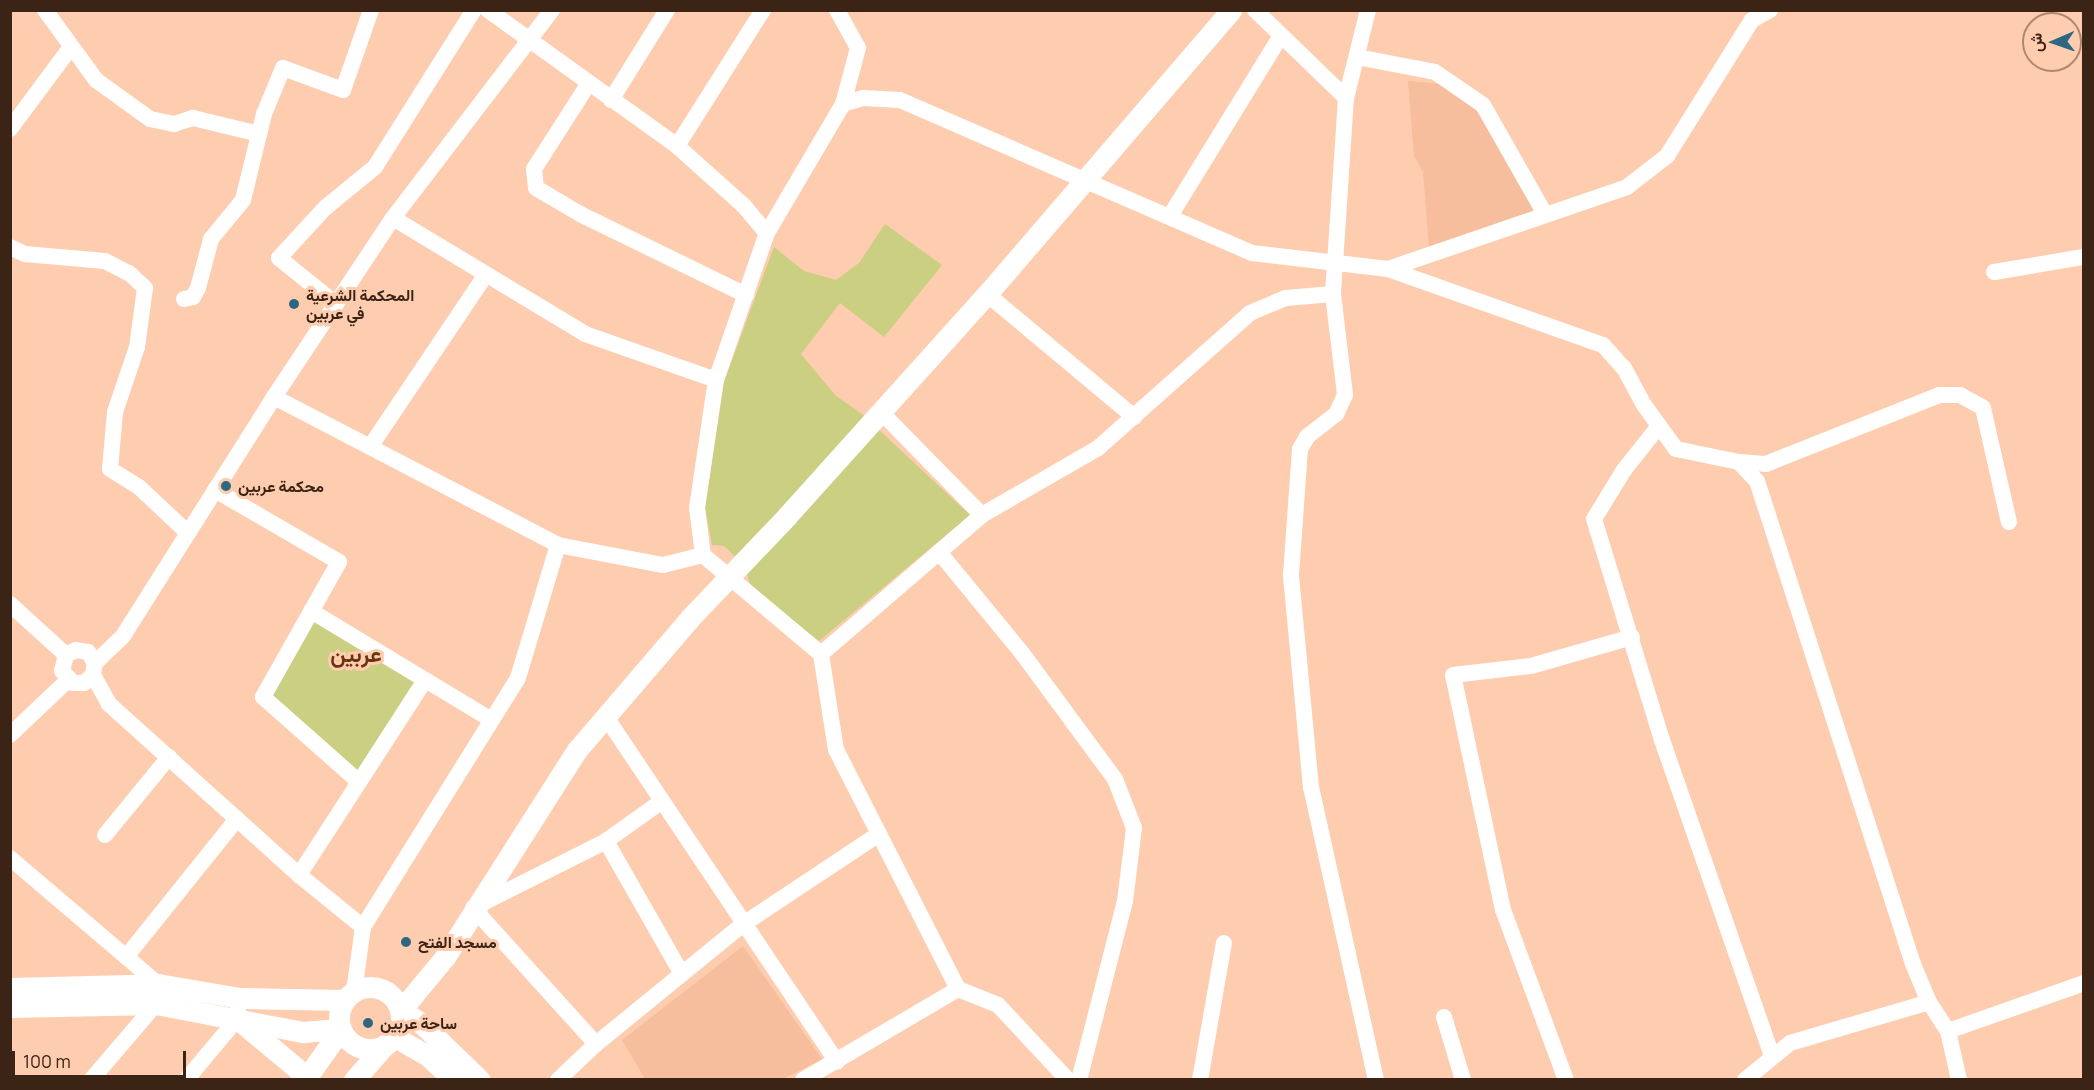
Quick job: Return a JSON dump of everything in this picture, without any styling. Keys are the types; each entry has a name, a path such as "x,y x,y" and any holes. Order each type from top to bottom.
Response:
{"main road":[{"path":"354,1080 390,1041 401,1010 445,957 473,908 577,750 729,577 987,294 1231,10"},
{"path":"10,988 157,994 238,1008 303,1032 341,1029"},
{"path":"238,1008 350,996 377,988 387,993 401,1010 422,1024 480,1080"},
{"path":"10,1007 157,994"},
{"path":"350,996 339,1019 341,1029 351,1043 362,1048 390,1041 428,1056 454,1080"},
{"path":"238,1008 306,1078 341,1029"}],"street":[{"path":"45,10 96,80 150,119 174,124 193,118 259,134"},
{"path":"184,299 193,297 198,288 212,239 243,200 270,94 283,68 343,90 371,10"},
{"path":"336,304 279,258 325,208 375,167 474,10"},
{"path":"488,10 676,146 744,206 767,234"},
{"path":"68,681 84,683 123,636 274,397 393,218 532,42 552,10"},
{"path":"611,100 667,10"},
{"path":"676,146 763,10"},
{"path":"837,10 858,48 843,104 767,234 716,380 697,508 703,555 821,654 836,750 958,989 998,1005 1068,1080"},
{"path":"1255,10 1280,37 1346,98"},
{"path":"1368,10 1346,98 1333,294 1345,395 1336,414 1307,437 1300,449 1292,611 1311,787 1376,1080"},
{"path":"1388,269 1627,187 1667,156 1752,20 1770,10"},
{"path":"1170,216 1280,37"},
{"path":"10,129 71,46"},
{"path":"1357,57 1435,72 1483,105 1545,214"},
{"path":"589,83 534,169 536,188 609,229 746,295"},
{"path":"843,104 863,98 900,100 1252,253 1388,269 1603,345 1624,368 1659,426 1676,449 1739,462 1766,464 1939,395 1960,395 1983,408 2009,522"},
{"path":"393,218 485,276 585,334 716,380"},
{"path":"10,247 26,254 105,261 129,273 145,288 137,347 115,412 110,469 139,487 188,533"},
{"path":"1994,272 2084,257"},
{"path":"370,447 485,276"},
{"path":"987,294 1134,417"},
{"path":"821,654 982,515 1098,448 1250,313 1286,298 1333,294"},
{"path":"274,397 558,545 663,565 703,555"},
{"path":"881,412 982,515"},
{"path":"1659,426 1624,470 1594,519 1673,772 1772,1055"},
{"path":"1739,462 1757,481 1845,761 1863,800 1929,1002 1948,1031 1959,1080"},
{"path":"215,490 339,562 263,698 358,781"},
{"path":"350,996 363,927 518,678 558,545"},
{"path":"939,552 1022,653 1115,779 1134,828 1125,901 1079,1080"},
{"path":"10,604 66,655"},
{"path":"311,611 492,720"},
{"path":"1566,1080 1503,910 1453,675 1530,666 1632,637"},
{"path":"66,655 82,650 94,669 109,704 299,875 363,927"},
{"path":"66,655 62,671 68,681"},
{"path":"299,875 425,680"},
{"path":"10,735 68,681"},
{"path":"606,717 742,925 837,1062"},
{"path":"105,835 169,757"},
{"path":"596,1044 473,908 606,840 662,801"},
{"path":"126,957 237,819"},
{"path":"558,1080 596,1044 742,925 879,834"},
{"path":"606,840 682,974"},
{"path":"10,858 126,957 157,994 91,1080"},
{"path":"1200,1080 1224,944"},
{"path":"1948,1031 2084,983"},
{"path":"803,1080 958,989"},
{"path":"1745,1080 1772,1055 1820,1033 1929,1002"},
{"path":"186,1080 238,1008"},
{"path":"1444,1017 1463,1080"}],"shaded area":[{"path":"1408,81 1444,84 1482,115 1539,209 1429,247 1423,172 1414,156"},
{"path":"743,946 822,1059 783,1079 645,1079 622,1040"}],"green space":[{"path":"885,224 942,265 884,337 840,303 801,354 836,396 862,414 970,515 819,641 751,588 745,566 724,546 712,545 705,507 724,382 774,247 804,271 836,280 859,263"},
{"path":"313,617 417,681 358,773 268,697"}],"place":[{"name":"المحكمة الشرعية في عربين","path":"294,304"},
{"name":"محكمة عربين","path":"226,486"},
{"name":"مسجد الفتح","path":"406,942"},
{"name":"ساحة عربين","path":"368,1023"}],"district":[{"name":"عربين","path":"356,655"}]}
